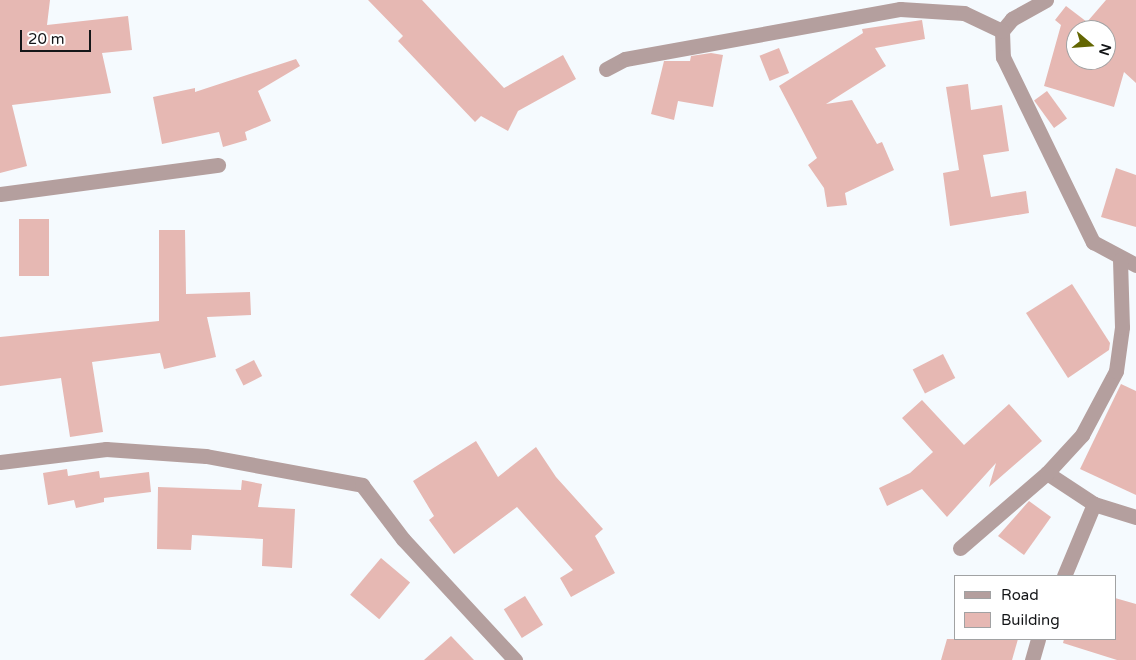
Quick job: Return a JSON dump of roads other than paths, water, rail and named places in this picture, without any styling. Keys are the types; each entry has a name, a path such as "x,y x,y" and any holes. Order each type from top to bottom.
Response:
{"street":[{"path":"1046,0 1012,19 1002,32 1003,57 1093,242 1120,260 1136,265"},
{"path":"606,68 625,59 900,9 964,13 1002,32"},
{"path":"0,194 218,165"},
{"path":"960,548 1047,473 1082,435 1116,370 1122,327 1120,260"},
{"path":"0,462 106,449 206,456 362,486 403,539 515,660"},
{"path":"1047,473 1094,504 1136,517"},
{"path":"1064,575 1094,504"},
{"path":"1032,660 1038,640"}]}
